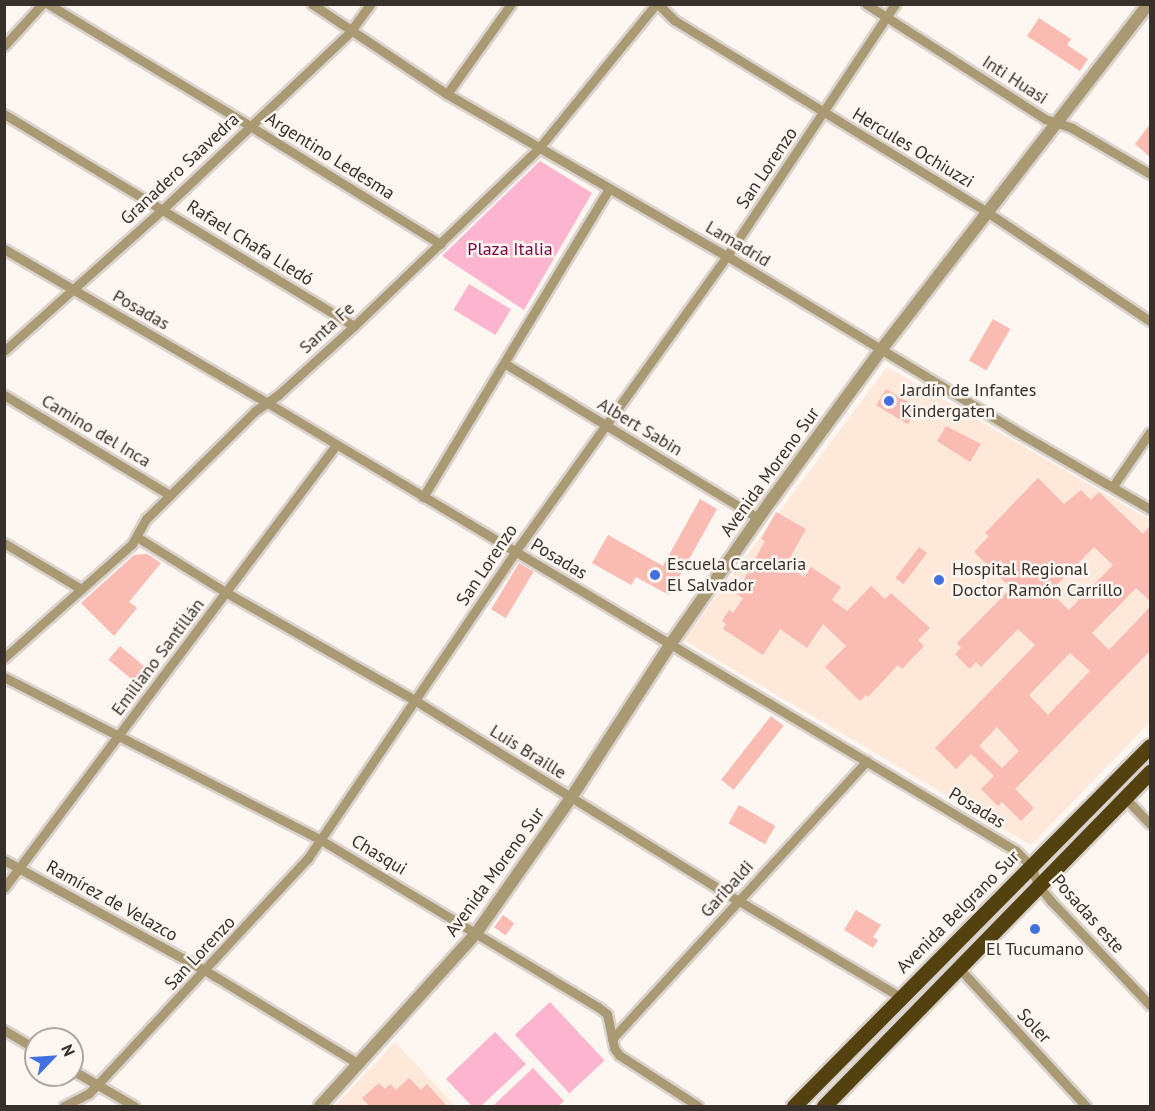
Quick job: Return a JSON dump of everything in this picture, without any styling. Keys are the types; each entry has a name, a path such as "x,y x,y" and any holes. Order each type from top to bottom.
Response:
{"highway":[{"name":"Avenida Belgrano Sur","path":"794,1107 1150,746"},
{"name":"Avenida Belgrano Sur","path":"824,1107 1150,772"}],"street":[{"path":"4,46 42,4"},
{"name":"Argentino Ledesma","path":"48,4 440,244"},
{"name":"Lamadrid","path":"312,4 350,32 447,94 727,256 1150,509"},
{"name":"Granadero Saavedra","path":"4,351 163,209 350,32 370,4"},
{"path":"447,94 511,4"},
{"name":"Hercules Ochiuzzi","path":"657,4 674,20 987,212 1150,321"},
{"name":"Santa Fe","path":"4,658 137,537 142,524 266,402 278,395 354,326 539,148 657,4"},
{"name":"Inti Huasi","path":"866,4 1045,119 1072,128 1150,174"},
{"name":"San Lorenzo","path":"64,1107 98,1086 298,870 321,840 515,552 727,256 825,113 895,4"},
{"name":"Avenida Moreno Sur","path":"320,1107 477,932 571,798 670,645 758,519 881,350 1148,4"},
{"name":"Rafael Chafa Lledó","path":"4,114 354,326"},
{"path":"423,497 609,189"},
{"name":"Posadas","path":"4,249 266,402 867,761 1016,851 1031,866"},
{"name":"Albert Sabin","path":"504,363 758,519"},
{"name":"Camino del Inca","path":"4,395 170,495"},
{"path":"1113,486 1150,432"},
{"name":"Emiliano Santillán","path":"4,888 336,445"},
{"name":"Luis Braille","path":"137,537 227,593 416,701 739,901 901,997"},
{"path":"4,543 81,589"},
{"name":"Chasqui","path":"4,677 321,840 477,932 607,1014 612,1039 619,1055 698,1107"},
{"name":"Garibaldi","path":"612,1039 867,761"},
{"path":"1125,798 1150,824"},
{"name":"Ramírez de Velazco","path":"4,860 206,971 359,1064"},
{"name":"Posadas este","path":"1031,866 1038,885 1150,1005"},
{"name":"Soler","path":"958,967 1086,1107"},
{"path":"4,1030 24,1042"},
{"path":"84,1077 134,1107"}],"shaded area":[{"name":"Hospital Regional Doctor Ramón Carrillo","path":"887,367 1150,520 1150,722 1031,845 684,640"},
{"path":"395,1042 455,1106 335,1106"}],"green space":[{"name":"Plaza Italia","path":"540,161 592,193 524,310 442,256"},
{"path":"469,284 511,309 496,335 454,310"},
{"path":"550,1002 605,1061 569,1093 515,1035"},
{"path":"495,1032 526,1064 481,1106 472,1106 446,1079"},
{"path":"533,1068 564,1101 558,1106 493,1106"}],"building":[{"path":"1039,18 1071,39 1067,45 1088,59 1080,71 1027,36"},
{"path":"1150,124 1150,157 1135,144"},
{"path":"993,319 1010,329 986,371 969,361"},
{"path":"886,389 918,408 908,424 876,405"},
{"path":"946,426 981,444 970,462 937,441"},
{"path":"1038,478 1064,504 1081,490 1091,500 1099,492 1143,534 1150,526 1150,601 1136,588 1092,633 1109,650 1150,607 1150,651 1015,789 1034,808 1021,821 1002,802 998,806 981,789 994,776 971,754 956,769 935,748 1035,645 1018,629 981,667 976,662 970,669 955,654 961,648 957,643 1011,588 974,552 989,536 985,533","holes":["1094,547 1113,565 1069,610 1050,592","1070,653 1090,671 1048,715 1029,695","997,727 1019,751 1002,768 979,746"]},
{"path":"700,499 717,509 669,595 636,577 631,585 592,563 608,535 663,566"},
{"path":"776,512 806,529 786,565 804,577 811,567 841,587 832,600 847,611 871,586 885,599 891,593 930,628 918,640 924,646 902,669 898,665 868,697 866,695 860,701 825,667 846,646 823,624 807,648 780,629 763,655 723,629 726,624 722,621 729,610 733,613 743,598 736,594 765,541 761,539"},
{"path":"919,547 927,553 904,584 896,578"},
{"path":"147,554 161,563 129,602 137,608 114,636 81,603 134,555"},
{"path":"519,563 534,572 506,618 491,609"},
{"path":"120,646 149,670 138,684 108,660"},
{"path":"771,716 784,726 734,790 721,780"},
{"path":"739,805 775,826 765,844 728,823"},
{"path":"856,910 881,925 873,937 878,940 873,948 844,930"},
{"path":"503,915 514,923 506,935 494,927"},
{"path":"409,1078 421,1090 427,1084 448,1107 370,1107 362,1098 379,1083 385,1089 390,1084 396,1090"}],"place":[{"name":"Jardín de Infantes Kindergaten","path":"889,401"},
{"name":"Escuela Carcelaria El Salvador","path":"655,575"},
{"name":"Hospital Regional Doctor Ramón Carrillo","path":"939,580"},
{"name":"El Tucumano","path":"1035,929"}]}
